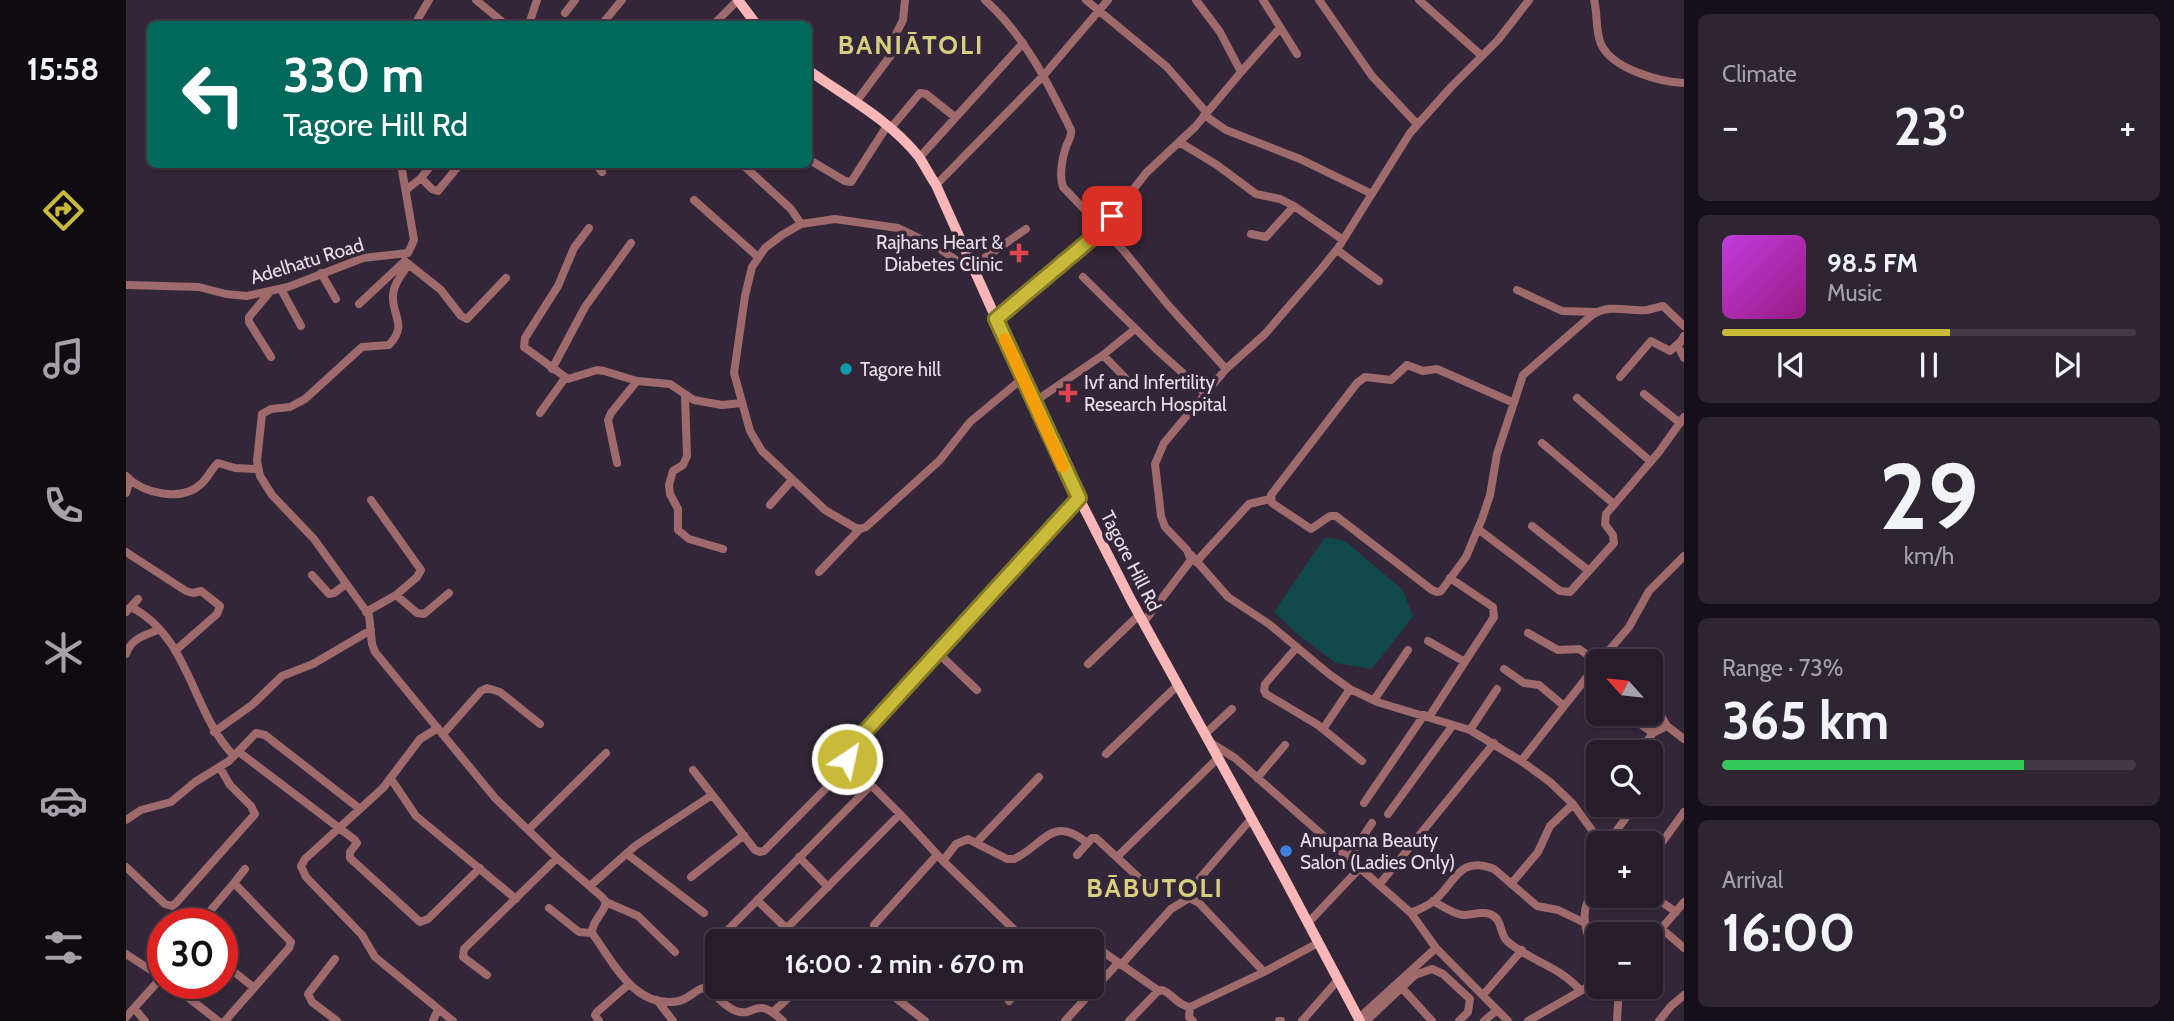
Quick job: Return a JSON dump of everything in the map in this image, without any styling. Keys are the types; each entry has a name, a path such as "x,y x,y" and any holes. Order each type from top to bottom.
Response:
{"main road":[{"path":"738,0 754,21"},
{"name":"Tagore Hill Rd","path":"812,76 856,102 889,127 919,158 936,185 1079,498 1141,619 1358,1019"}],"street":[{"path":"417,21 429,0"},
{"path":"476,0 501,21"},
{"path":"530,21 537,0"},
{"path":"565,13 575,0"},
{"path":"604,21 622,0"},
{"path":"716,21 738,0"},
{"path":"856,102 891,54 903,20 905,0"},
{"path":"985,0 1023,43 1044,75 1072,134 1066,148 1061,182 1226,369"},
{"path":"1086,0 1167,67 1205,114 1226,130 1300,159 1373,194"},
{"path":"936,185 1044,75 1108,0"},
{"path":"1196,0 1220,32 1241,72"},
{"path":"1263,0 1297,54"},
{"path":"1319,0 1366,68 1418,124"},
{"path":"1419,0 1482,56"},
{"path":"1530,0 1418,124 1398,150 1337,250 1265,334 1226,369 1205,393 1164,443 1155,464 1163,522 1228,597 1269,624 1350,689 1374,700 1470,730 1494,743 1550,782 1573,804 1595,831"},
{"path":"1594,0 1601,43 1610,56 1640,74 1663,82 1684,83"},
{"path":"996,319 1103,229 1146,173 1205,114 1279,29"},
{"path":"919,158 1023,43"},
{"path":"812,161 851,182 889,127 920,93 926,94 956,117"},
{"path":"1179,142 1217,165 1256,194 1280,199 1294,206 1343,240"},
{"path":"402,168 414,240 393,293 399,323 394,340 384,346 362,347 297,404 283,409 266,410 260,420 258,469 272,495 314,539 366,612 375,652 495,798 606,902 638,916 675,952"},
{"path":"406,190 429,168"},
{"path":"421,178 438,191 457,168"},
{"path":"599,168 602,172"},
{"path":"745,168 790,209 801,224"},
{"path":"694,200 758,257"},
{"path":"1251,234 1266,237 1294,206"},
{"path":"860,529 846,524 825,510 755,441 734,373 747,284 758,257 782,235 801,224 835,219 898,228 936,246 960,263 973,265 1026,229"},
{"path":"589,228 574,248 558,286 523,342 527,351 565,378 572,379 597,370 637,381 670,384 694,400 722,405 742,403"},
{"path":"552,369 585,307 631,243"},
{"path":"1337,250 1379,281"},
{"name":"Adelhatu Road","path":"126,285 199,287 237,296 281,289 362,258 406,260"},
{"path":"406,260 441,290 461,316 467,319 506,278"},
{"path":"359,304 406,260"},
{"path":"321,273 336,299"},
{"path":"1083,277 1205,393"},
{"path":"281,289 301,326"},
{"path":"1517,290 1562,311 1597,312 1619,307 1650,310 1663,306 1684,326"},
{"path":"269,292 249,317 249,322 271,357"},
{"path":"1088,664 1141,619 1194,558 1248,504 1270,499 1311,529 1330,516 1336,516 1437,592 1444,588 1470,550 1478,529 1490,495 1497,454 1518,384 1523,375 1597,312"},
{"path":"1034,402 1104,355 1135,329"},
{"path":"1681,340 1678,350 1684,358"},
{"path":"1620,377 1646,344 1651,341 1670,351 1681,340"},
{"path":"1104,355 1134,387"},
{"path":"1270,499 1357,383 1365,377 1391,380 1407,365 1423,371 1437,369 1514,403"},
{"path":"540,413 565,378"},
{"path":"819,572 860,529 866,527 940,460 970,422 1023,378"},
{"path":"617,463 608,420 637,381"},
{"path":"1478,529 1560,591 1570,592 1614,543 1614,535 1605,524 1606,514 1682,420 1644,394"},
{"path":"685,395 687,456 683,465 670,476 668,485 678,509 678,530 689,539 723,550"},
{"path":"1577,398 1650,461"},
{"path":"1542,443 1614,504"},
{"path":"126,493 128,478 141,488 180,494 201,484 218,463 235,468 258,469"},
{"path":"770,505 792,480"},
{"path":"1014,929 940,858 847,759 852,746 1079,498"},
{"path":"366,612 396,595 417,577 421,570 371,500"},
{"path":"1532,526 1589,571"},
{"path":"126,552 186,591 201,591 220,606 217,614 176,650"},
{"path":"1610,649 1633,622 1649,591 1684,556"},
{"path":"312,575 329,594 346,584"},
{"path":"1364,803 1494,617 1493,607 1450,578"},
{"path":"396,595 420,615 450,593"},
{"path":"138,599 128,610 142,615 176,650 214,732 237,754 339,827 357,843 350,852 350,858 420,922 428,919 480,868"},
{"path":"126,654 138,637 158,630"},
{"path":"214,732 252,705 282,676 313,664 371,630"},
{"path":"1528,633 1558,650 1579,649 1586,654"},
{"path":"1428,641 1465,662"},
{"path":"1297,647 1265,684 1264,690 1323,729 1362,761"},
{"path":"1374,700 1408,650"},
{"path":"938,653 977,690"},
{"path":"1504,669 1524,683 1539,685 1563,706"},
{"path":"1521,761 1585,679"},
{"path":"1106,754 1178,685"},
{"path":"453,1021 375,957 362,935 303,872 301,866 305,859 391,779 420,739 440,731 481,691 487,688 500,692 540,724"},
{"path":"1323,729 1350,689"},
{"path":"1470,730 1497,689"},
{"path":"1232,709 1207,739 1235,758 1411,913 1436,948 1508,1021"},
{"path":"1663,719 1667,726 1684,739"},
{"path":"1388,814 1453,725"},
{"path":"1643,726 1653,733"},
{"path":"1648,740 1653,733 1667,726"},
{"path":"126,820 141,810 171,802 201,778 220,768 256,733 265,735 360,809"},
{"path":"1379,886 1494,743"},
{"path":"1257,778 1285,745"},
{"path":"528,830 606,754"},
{"path":"1118,857 1218,758"},
{"path":"693,770 755,850 760,852 850,764"},
{"path":"126,867 165,904 176,904 255,814 251,806 230,785 220,768"},
{"path":"976,843 1039,777"},
{"path":"391,779 416,816 516,899"},
{"path":"729,929 871,785"},
{"path":"590,887 627,854 712,794"},
{"path":"1511,884 1538,852 1550,826 1573,804"},
{"path":"1663,841 1684,811"},
{"path":"757,900 786,928 900,814"},
{"path":"1615,831 1626,817"},
{"path":"1199,879 1251,818"},
{"path":"1348,859 1372,823"},
{"path":"874,925 940,858 962,840 968,839 1007,859 1014,859 1042,838 1060,830 1070,831 1086,842"},
{"path":"691,877 744,835"},
{"path":"1077,855 1086,842 1096,838 1153,891"},
{"path":"627,854 704,913"},
{"path":"487,975 463,957 462,953 557,858"},
{"path":"799,858 828,887"},
{"path":"1411,913 1433,901 1456,874 1467,866 1487,866 1501,874 1537,906 1558,910 1585,923"},
{"path":"213,908 246,869"},
{"path":"1308,923 1359,869"},
{"path":"225,1021 289,948 291,942 234,883"},
{"path":"1065,1021 1171,909 1189,898 1199,903 1264,972"},
{"path":"1433,901 1456,913 1481,913 1494,917 1500,922 1506,940 1563,974 1579,989"},
{"path":"606,902 605,910 594,923 592,933 638,993 657,1000 674,1002 684,1000 703,988 710,990 733,1010 739,1012 759,1007 773,1012 783,1021"},
{"path":"1586,902 1583,912 1586,926"},
{"path":"1663,928 1684,902"},
{"path":"1663,903 1676,912"},
{"path":"549,908 579,932 592,933"},
{"path":"1663,930 1684,948"},
{"path":"1104,953 1159,991 1168,992 1181,1004 1190,1007 1318,943"},
{"path":"1358,1019 1436,948"},
{"path":"1483,995 1522,950"},
{"path":"126,954 147,966"},
{"path":"335,959 309,994 312,1002 337,1021"},
{"path":"1358,1019 1426,970 1432,969 1443,974 1470,999 1468,1012 1459,1021"},
{"path":"238,975 253,987"},
{"path":"1302,1021 1338,980"},
{"path":"600,1021 597,1012 629,984"},
{"path":"1528,1021 1586,986"},
{"path":"1402,988 1432,1021"},
{"path":"1129,1021 1159,991"},
{"path":"126,1017 147,992"},
{"path":"1659,1021 1684,995"},
{"path":"190,999 218,1021"},
{"path":"773,1012 787,999"},
{"path":"897,999 925,1021"},
{"path":"1617,1021 1618,999"},
{"path":"657,1000 673,1021"},
{"path":"1190,1007 1189,1017 1193,1021"},
{"path":"134,1008 145,1021"},
{"path":"433,1021 438,1009"},
{"path":"1484,1021 1497,1010"}],"shaded area":[{"path":"1325,537 1345,541 1402,589 1413,616 1372,669 1336,663 1296,633 1274,612"}],"slow traffic":[{"path":"1005,339 1063,467"}],"place":[{"name":"Rajhans Heart & Diabetes Clinic","path":"1019,253"},
{"name":"Tagore hill","path":"846,369"},
{"name":"Ivf and Infertility Research Hospital","path":"1068,393"},
{"name":"Anupama Beauty Salon (Ladies Only)","path":"1286,851"}],"district":[{"name":"BANIĀTOLI","path":"911,45"},
{"name":"BĀBUTOLI","path":"1155,888"}],"route":[{"path":"847,759 852,746 1079,498 996,319 1103,229 1112,216"}]}
